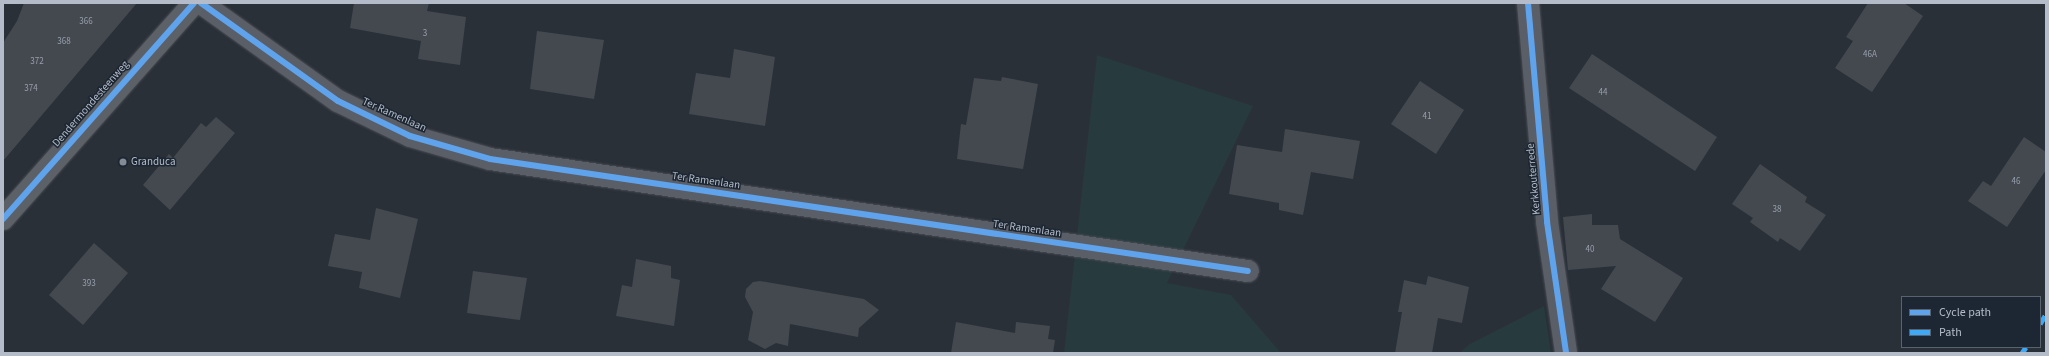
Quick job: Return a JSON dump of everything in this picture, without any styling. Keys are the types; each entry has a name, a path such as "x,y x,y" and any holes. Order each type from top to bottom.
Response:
{"main road":[{"name":"Dendermondesteenweg","path":"3,219 194,3"}],"street":[{"name":"Ter Ramenlaan","path":"201,3 338,101 410,136 490,159 1248,271"},
{"name":"Kerkkouterrede","path":"1528,3 1548,222 1566,353"}],"green space":[{"path":"1097,55 1253,106 1167,283 1231,295 1281,353 1064,353"},
{"path":"1544,306 1551,353 1459,353 1470,344"}],"building":[{"path":"24,3 137,3 3,161 3,43 17,21"},
{"path":"354,3 429,3 427,11 466,17 460,65 418,59 421,41 350,28"},
{"path":"1868,3 1904,3 1923,16 1872,92 1835,68 1853,41 1846,37"},
{"path":"537,31 604,40 594,99 530,89"},
{"path":"734,49 775,57 765,126 689,114 696,73 730,78"},
{"path":"1592,54 1717,137 1695,171 1569,88"},
{"path":"1002,77 1038,84 1023,169 957,159 961,124 966,125 974,78 1001,81"},
{"path":"1420,81 1464,110 1436,154 1391,124"},
{"path":"216,117 235,133 170,210 143,185 169,154 173,158 201,123 206,127"},
{"path":"1285,129 1360,141 1353,179 1311,172 1303,215 1279,210 1279,203 1229,194 1237,145 1282,152"},
{"path":"2024,137 2046,152 2046,170 2007,227 1968,201 1983,181 1991,186"},
{"path":"1760,164 1807,197 1805,202 1826,215 1800,251 1780,238 1778,242 1750,222 1753,218 1732,204"},
{"path":"376,208 418,219 400,298 359,288 362,272 328,266 335,234 370,240"},
{"path":"1592,214 1592,225 1618,225 1620,239 1683,278 1655,322 1601,289 1616,266 1568,270 1563,217"},
{"path":"94,243 128,273 83,325 49,295"},
{"path":"636,259 671,266 671,278 680,280 674,326 616,316 622,285 632,287"},
{"path":"473,271 527,278 520,320 467,313"},
{"path":"1428,276 1469,287 1462,323 1438,318 1432,353 1395,353 1402,312 1398,312 1404,280 1426,285"},
{"path":"760,281 864,299 879,310 859,328 858,337 790,324 788,346 776,343 765,349 748,340 753,312 745,297 746,289 753,282"},
{"path":"956,322 1015,333 1016,322 1050,326 1048,339 1055,340 1053,353 951,353"}],"marked path":[{"path":"2041,322 2046,314"},
{"path":"2022,353 2025,348"}],"cycle path":[{"path":"3,219 194,3"},
{"path":"201,3 338,101 410,136 490,159 1248,271"},
{"path":"1528,3 1547,222 1566,353"}],"place":[{"name":"Granduca","path":"123,162"}]}
